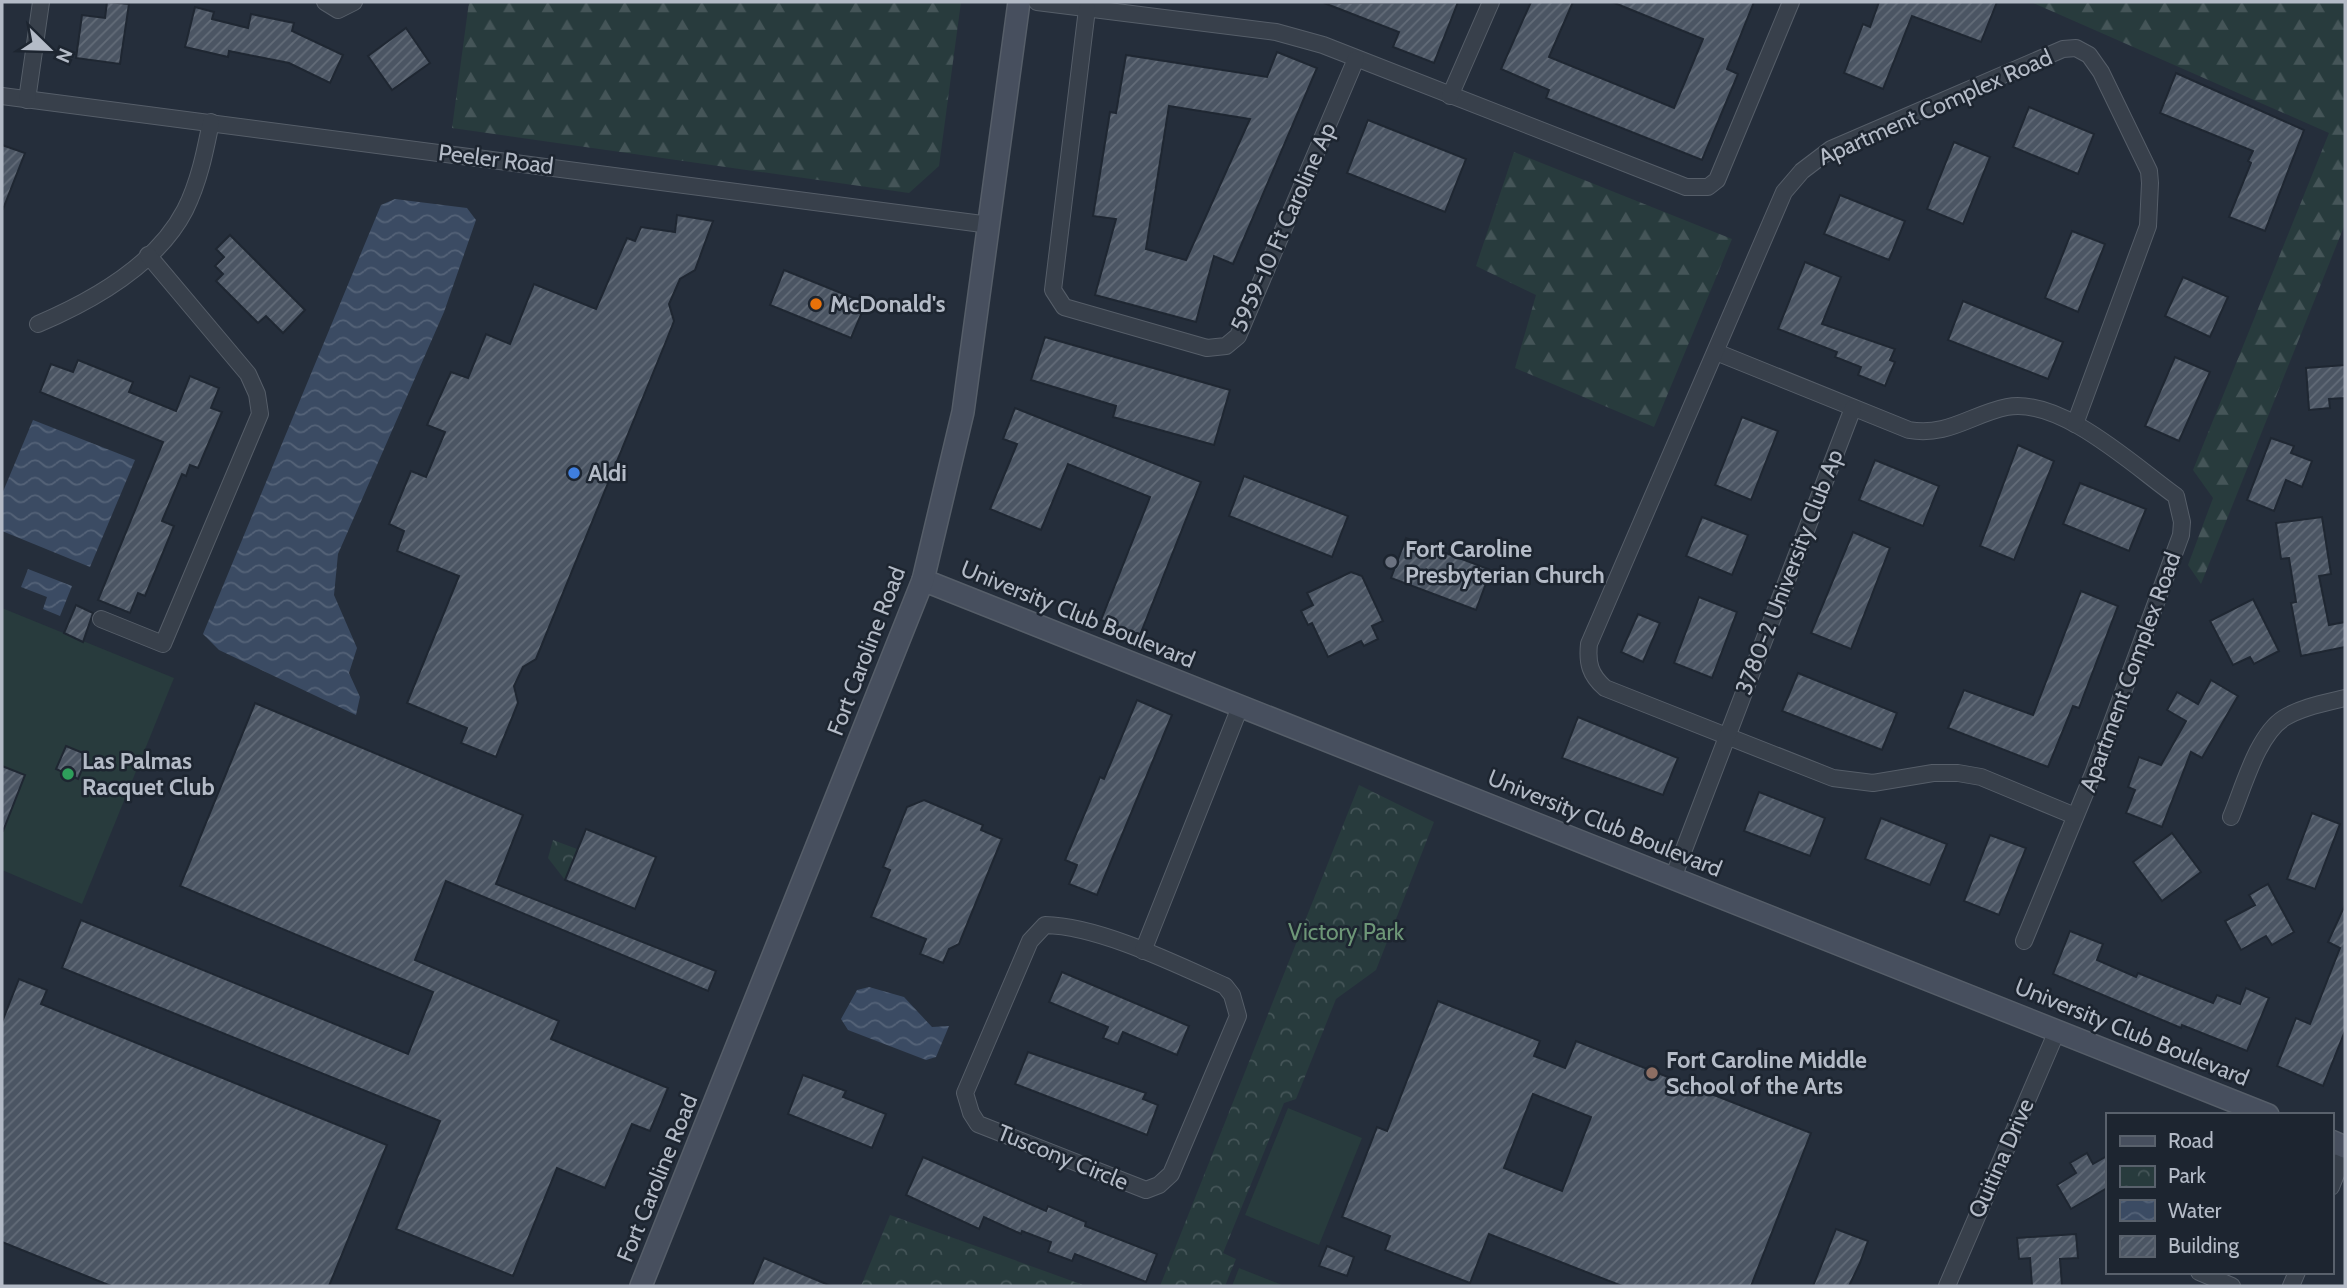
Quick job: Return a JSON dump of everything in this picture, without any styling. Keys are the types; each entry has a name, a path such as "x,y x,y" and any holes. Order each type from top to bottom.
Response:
{"street":[{"path":"27,100 41,2"},
{"path":"326,2 338,10 354,2"},
{"name":"Fort Caroline Road","path":"641,1286 923,580 963,412 1019,2"},
{"path":"1037,2 1276,32 1323,44 1686,187 1708,187 1717,180 1791,2"},
{"path":"1450,96 1491,2"},
{"name":"5959-10 Ft Caroline Ap","path":"1087,9 1053,289 1064,307 1207,348 1226,346 1238,336 1356,59"},
{"name":"Apartment Complex Road","path":"1716,352 1909,430 1926,433 1946,430 2005,407 2039,409 2075,424 2176,496 2182,522 2181,535 2075,816 1981,777 1958,773 1873,783 1833,778 1605,688 1589,669 1589,644 1784,192 1819,156 1990,79 2063,49 2076,48 2089,55 2101,72 2148,171 2151,212 2075,424"},
{"name":"Peeler Road","path":"2,96 990,225"},
{"path":"38,324 97,294 148,255 184,212 199,176 211,122"},
{"path":"101,620 163,644 260,414 257,394 248,374 148,255"},
{"name":"3780-2 University Club Ap","path":"1673,878 1725,736 1853,408"},
{"name":"University Club Boulevard","path":"923,580 2263,1113"},
{"path":"2231,817 2264,740 2273,728 2301,709 2345,698"},
{"path":"1143,951 1240,707"},
{"path":"2024,941 2075,816"},
{"name":"Tuscony Circle","path":"1045,925 1061,925 1143,951 1225,986 1232,995 1238,1016 1171,1174 1159,1185 1146,1191 978,1124 971,1113 965,1093 1030,941 1045,925"},
{"name":"Quitina Drive","path":"1947,1286 2057,1031"},
{"path":"2333,1182 2345,1152"},
{"path":"2204,1274 2232,1286"}],"green space":[{"path":"469,2 961,2 939,166 909,193 452,128"},
{"path":"2031,2 2345,2 2345,224 2201,584 2188,565 2213,498 2193,470 2329,133"},
{"path":"1514,152 1732,239 1654,427 1515,368 1536,295 1476,266"},
{"name":"Las Palmas Racquet Club","path":"2,608 174,678 82,904 2,870"},
{"name":"Victory Park","path":"1359,785 1434,822 1376,970 1336,999 1296,1099 1284,1103 1223,1253 1236,1259 1225,1286 1160,1286"},
{"path":"553,840 577,849 565,880 548,858"},
{"path":"1288,1108 1362,1138 1319,1245 1245,1215"},
{"path":"890,1215 1086,1286 861,1286"},
{"path":"1239,1268 1285,1286 1232,1286"}],"water":[{"path":"395,199 467,208 476,220 444,312 338,554 334,595 357,648 349,673 360,697 356,715 219,650 203,634 381,205"},
{"path":"33,420 135,460 90,567 2,531 2,494"},
{"path":"28,569 72,586 60,616 43,609 47,597 21,587"},
{"path":"869,987 904,997 932,1027 949,1026 936,1057 926,1060 848,1030 841,1019 857,990"}],"building":[{"path":"107,2 129,4 120,64 76,58 82,15 105,18"},
{"path":"1458,2 1434,63 1393,47 1399,32 1324,3"},
{"path":"1531,2 1573,2 1549,57 1674,108 1703,39 1612,2 1754,2 1727,69 1738,74 1702,160 1546,98 1549,90 1501,69"},
{"path":"1879,2 1997,2 1981,42 1912,16 1883,89 1844,73 1863,24 1870,27"},
{"path":"195,7 214,12 212,19 248,28 251,14 294,23 292,31 343,55 330,83 289,63 229,51 228,57 185,47"},
{"path":"406,28 430,63 392,90 368,56"},
{"path":"1277,52 1317,68 1233,264 1214,256 1196,322 1095,295 1116,219 1093,216 1110,112 1116,113 1126,55 1267,77","holes":["1169,106 1250,119 1186,260 1146,249"]},
{"path":"2176,73 2304,130 2265,231 2229,217 2251,163 2248,161 2253,151 2160,113"},
{"path":"2029,107 2094,134 2078,174 2013,147"},
{"path":"1368,120 1466,159 1445,212 1347,173"},
{"path":"1954,142 1990,157 1963,224 1927,209"},
{"path":"2,145 25,153 3,209 2,209"},
{"path":"1840,195 1905,221 1889,260 1824,234"},
{"path":"677,215 713,221 695,270 680,279 669,304 674,321 536,659 523,667 514,686 518,703 496,757 461,743 467,728 407,703 459,576 397,551 404,531 389,524 411,471 426,477 445,432 427,425 451,372 468,378 486,334 510,344 534,284 596,309 627,238 635,241 641,227 675,232"},
{"path":"2072,231 2105,244 2078,312 2045,298"},
{"path":"230,235 305,310 283,333 266,316 258,323 216,281 223,274 215,266 224,257 216,249"},
{"path":"1805,262 1841,277 1822,324 1895,349 1890,360 1895,362 1885,386 1858,375 1861,367 1835,357 1837,352 1778,329"},
{"path":"784,270 866,303 851,338 770,305"},
{"path":"2183,277 2228,297 2210,337 2165,316"},
{"path":"1963,301 2063,342 2048,379 1948,340"},
{"path":"1045,337 1230,390 1214,445 1113,417 1116,406 1031,380"},
{"path":"2175,357 2210,372 2179,441 2145,426"},
{"path":"78,360 133,382 129,392 176,411 190,376 219,388 211,408 222,412 198,468 190,465 186,476 182,474 162,521 174,526 145,596 138,593 130,613 98,600 163,442 40,392 51,364 73,372"},
{"path":"2345,365 2345,398 2329,399 2330,408 2309,410 2306,368"},
{"path":"1015,408 1201,482 1140,635 1101,620 1150,497 1068,464 1041,530 990,509 1017,444 1003,439"},
{"path":"1742,417 1778,431 1751,500 1715,485"},
{"path":"2271,438 2294,446 2291,453 2312,461 2302,487 2286,480 2274,511 2247,500"},
{"path":"2018,445 2054,461 2014,560 1980,546"},
{"path":"1875,460 1939,486 1923,526 1859,500"},
{"path":"1244,476 1348,516 1332,557 1229,516"},
{"path":"2080,483 2146,509 2129,551 2063,524"},
{"path":"1702,517 1748,535 1732,575 1686,556"},
{"path":"2322,517 2331,574 2319,576 2329,625 2345,622 2345,647 2301,656 2291,603 2296,602 2289,558 2281,559 2276,523"},
{"path":"1853,532 1890,548 1851,649 1811,633"},
{"path":"1406,538 1491,570 1476,610 1391,578"},
{"path":"1351,572 1362,576 1383,621 1372,626 1378,639 1364,646 1361,641 1328,657 1312,623 1308,625 1301,611 1313,605 1307,593"},
{"path":"2081,591 2118,606 2079,708 2073,706 2048,767 1948,728 1964,690 2033,715"},
{"path":"1699,597 1737,612 1712,678 1674,663"},
{"path":"2253,599 2279,651 2254,664 2250,657 2233,665 2210,621"},
{"path":"76,605 93,613 83,642 64,633"},
{"path":"1638,614 1660,623 1643,662 1621,652"},
{"path":"1798,673 1897,713 1882,750 1782,711"},
{"path":"2211,680 2238,696 2202,758 2191,752 2162,827 2126,813 2135,790 2128,787 2139,757 2161,765 2186,721 2167,710 2177,692 2198,704"},
{"path":"1137,700 1172,715 1097,895 1069,884 1077,865 1065,860 1100,777 1104,779"},
{"path":"255,703 523,815 496,884 716,971 708,991 446,881 415,960 559,1021 551,1039 668,1088 650,1131 632,1124 605,1188 557,1168 513,1276 396,1229 440,1121 62,968 81,920 408,1054 433,992 180,886"},
{"path":"1578,717 1678,758 1663,795 1562,758"},
{"path":"66,746 88,755 78,779 56,769"},
{"path":"2,766 25,775 3,831 2,831"},
{"path":"1759,792 1825,818 1810,856 1744,831"},
{"path":"924,800 983,825 981,830 1002,839 959,944 949,949 943,963 920,954 926,939 871,917 890,870 883,867 907,807"},
{"path":"2312,813 2340,824 2315,889 2287,879"},
{"path":"1881,818 1947,844 1930,885 1865,859"},
{"path":"586,829 656,857 635,909 565,880"},
{"path":"2172,833 2201,872 2162,901 2133,862"},
{"path":"1990,835 2026,848 1999,915 1964,901"},
{"path":"2268,884 2294,932 2272,945 2266,936 2241,950 2225,921 2255,905 2249,895"},
{"path":"2345,905 2345,1031 2323,1086 2277,1066 2296,1018 2310,1024 2340,948 2328,942"},
{"path":"2070,931 2103,944 2097,960 2136,977 2138,973 2213,1003 2217,995 2240,1004 2246,988 2269,998 2247,1051 2182,1025 2181,1028 2053,974"},
{"path":"1062,972 1189,1026 1177,1055 1123,1032 1118,1044 1103,1038 1108,1027 1049,1002"},
{"path":"19,979 47,990 41,1004 387,1145 329,1286 111,1286 2,1242 2,1022"},
{"path":"1438,1001 1540,1041 1534,1056 1565,1068 1576,1041 1811,1133 1751,1286 1622,1286 1489,1234 1470,1283 1385,1250 1390,1236 1342,1217 1377,1127 1387,1131","holes":["1533,1094 1591,1117 1562,1191 1504,1168"]},
{"path":"1028,1052 1146,1093 1143,1099 1158,1105 1147,1135 1015,1084"},
{"path":"803,1075 846,1091 843,1097 886,1114 872,1148 788,1114"},
{"path":"2087,1153 2093,1164 2106,1157 2106,1189 2071,1209 2057,1185 2076,1173 2070,1163"},
{"path":"923,1157 1046,1211 1048,1206 1086,1222 1085,1226 1157,1254 1146,1282 1075,1254 1072,1261 1048,1252 1051,1242 1022,1231 1021,1234 984,1217 979,1229 906,1195"},
{"path":"1836,1229 1868,1241 1860,1263 1849,1286 1813,1286"},
{"path":"2076,1234 2078,1258 2060,1259 2062,1286 2032,1286 2030,1258 2019,1259 2017,1238"},
{"path":"1327,1246 1354,1257 1347,1276 1319,1266"},
{"path":"764,1258 831,1286 752,1286"}],"place":[{"name":"McDonald's","path":"816,304"},
{"name":"Aldi","path":"574,473"},
{"name":"Fort Caroline Presbyterian Church","path":"1391,562"},
{"name":"Las Palmas Racquet Club","path":"68,774"},
{"name":"Fort Caroline Middle School of the Arts","path":"1652,1073"}]}
